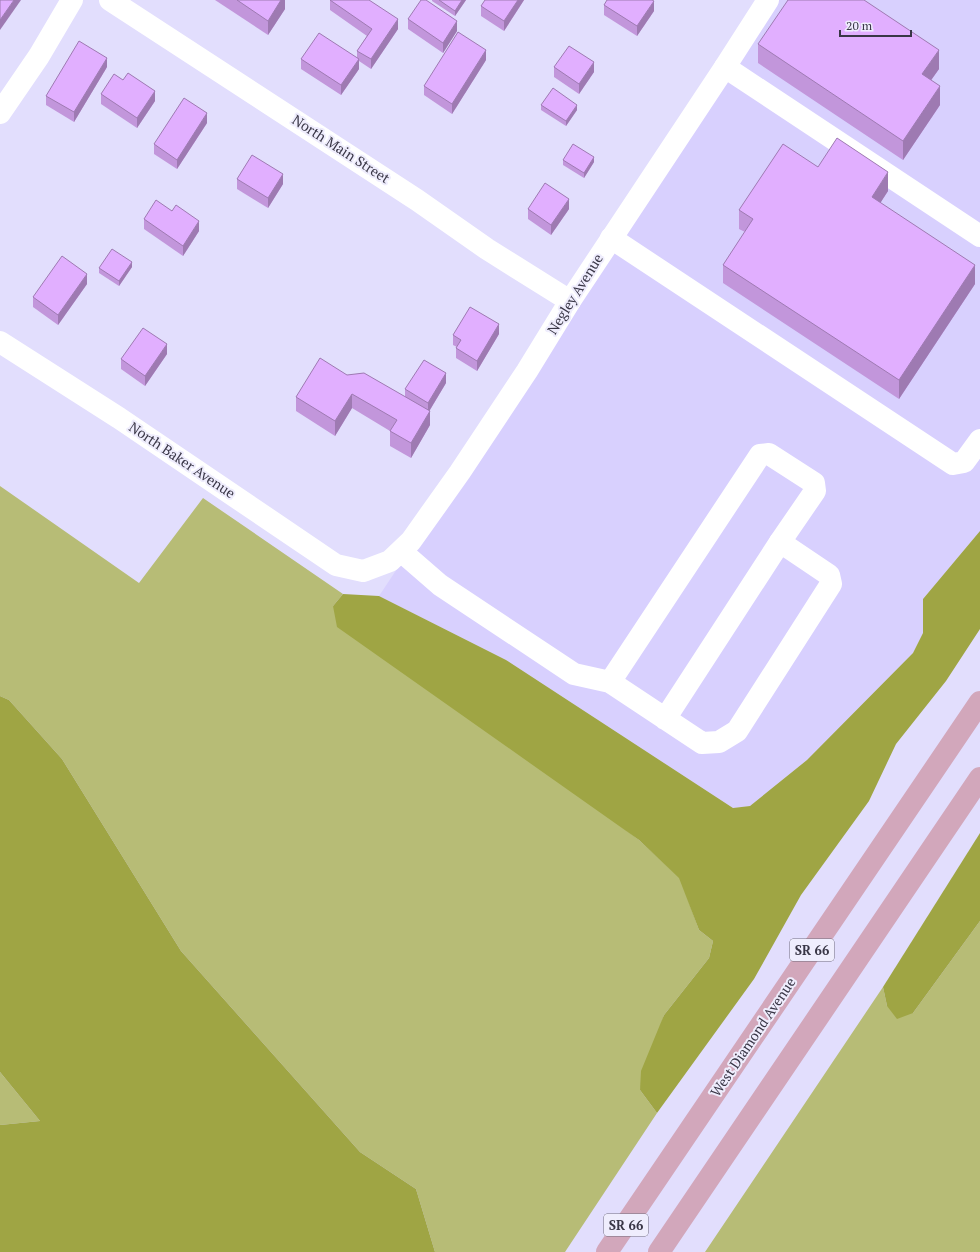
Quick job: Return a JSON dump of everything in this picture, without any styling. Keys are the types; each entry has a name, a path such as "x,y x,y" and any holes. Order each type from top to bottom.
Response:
{"main road":[{"name":"West Diamond Avenue","path":"608,1252 980,702"},
{"name":"SR 66","path":"659,1252 980,778"}],"street":[{"path":"0,113 39,56 72,0"},
{"name":"North Main Street","path":"110,0 570,301"},
{"name":"Negley Avenue","path":"366,570 390,562 402,552 460,472 527,371 611,238 725,68 758,3"},
{"path":"725,68 980,236"},
{"path":"611,238 953,464 964,462 980,440"},
{"name":"North Baker Avenue","path":"0,342 119,418 336,565 363,571 366,570"},
{"path":"610,682 760,455 768,454 814,483 815,491 780,542 665,719"},
{"path":"402,552 440,585 574,674 610,682 702,743 719,742 737,731 831,584 829,575 780,542"}],"shaded area":[{"path":"776,0 980,0 980,531 923,599 923,633 913,653 807,760 750,806 733,808 506,660 379,596"}],"green space":[{"path":"0,486 139,583 203,498 343,594 333,606 639,840 680,878 699,930 713,941 709,958 664,1015 640,1090 657,1113 565,1252 435,1252 416,1189 360,1152 181,951 62,759 9,700 0,696"},
{"path":"980,531 980,629 946,681 896,744 869,801 801,895 754,979 657,1113 640,1090 641,1071 664,1015 709,958 713,941 699,930 679,878 639,840 337,627 333,606 343,594 379,596 506,660 733,808 750,806 807,760 913,653 923,633 923,599"},
{"path":"0,696 9,700 62,759 181,951 360,1152 416,1189 435,1252 0,1252 0,1125 40,1121 0,1072"},
{"path":"980,833 980,921 913,1013 897,1019 887,1006 883,987"},
{"path":"980,921 980,1252 705,1252 883,987 887,1006 913,1013"},
{"path":"0,1072 40,1121 0,1125"}],"building":[{"path":"0,0 14,0 0,20"},
{"path":"237,0 281,0 268,21"},
{"path":"330,0 369,0 398,19 371,59 357,51 372,29"},
{"path":"421,0 426,0 457,21 443,43 408,19"},
{"path":"439,0 462,0 455,11"},
{"path":"485,0 518,0 504,21 481,6"},
{"path":"607,0 654,1 637,26 604,5"},
{"path":"788,0 864,0 939,50 922,74 940,86 903,141 758,44"},
{"path":"458,32 486,50 452,104 424,86"},
{"path":"319,33 359,59 341,85 301,59"},
{"path":"79,41 107,58 74,112 46,96"},
{"path":"569,46 594,62 579,84 554,67"},
{"path":"128,73 155,91 137,118 101,94 114,74 123,80"},
{"path":"553,88 577,105 566,121 541,105"},
{"path":"184,98 207,113 177,160 154,144"},
{"path":"837,138 888,172 872,197 975,265 899,380 723,265 753,219 739,210 783,144 818,167"},
{"path":"573,144 594,157 584,173 563,160"},
{"path":"252,155 283,174 268,198 237,179"},
{"path":"545,183 569,199 551,225 528,209"},
{"path":"156,200 172,211 176,205 199,221 183,246 144,219"},
{"path":"112,249 132,262 119,281 99,268"},
{"path":"62,256 87,274 58,315 33,297"},
{"path":"470,307 499,324 477,361 456,348 461,340 453,335"},
{"path":"143,328 167,344 145,376 121,359"},
{"path":"320,358 347,375 364,373 430,411 411,443 390,431 397,420 352,394 335,421 296,397"},
{"path":"424,360 446,373 428,403 405,389"}]}
